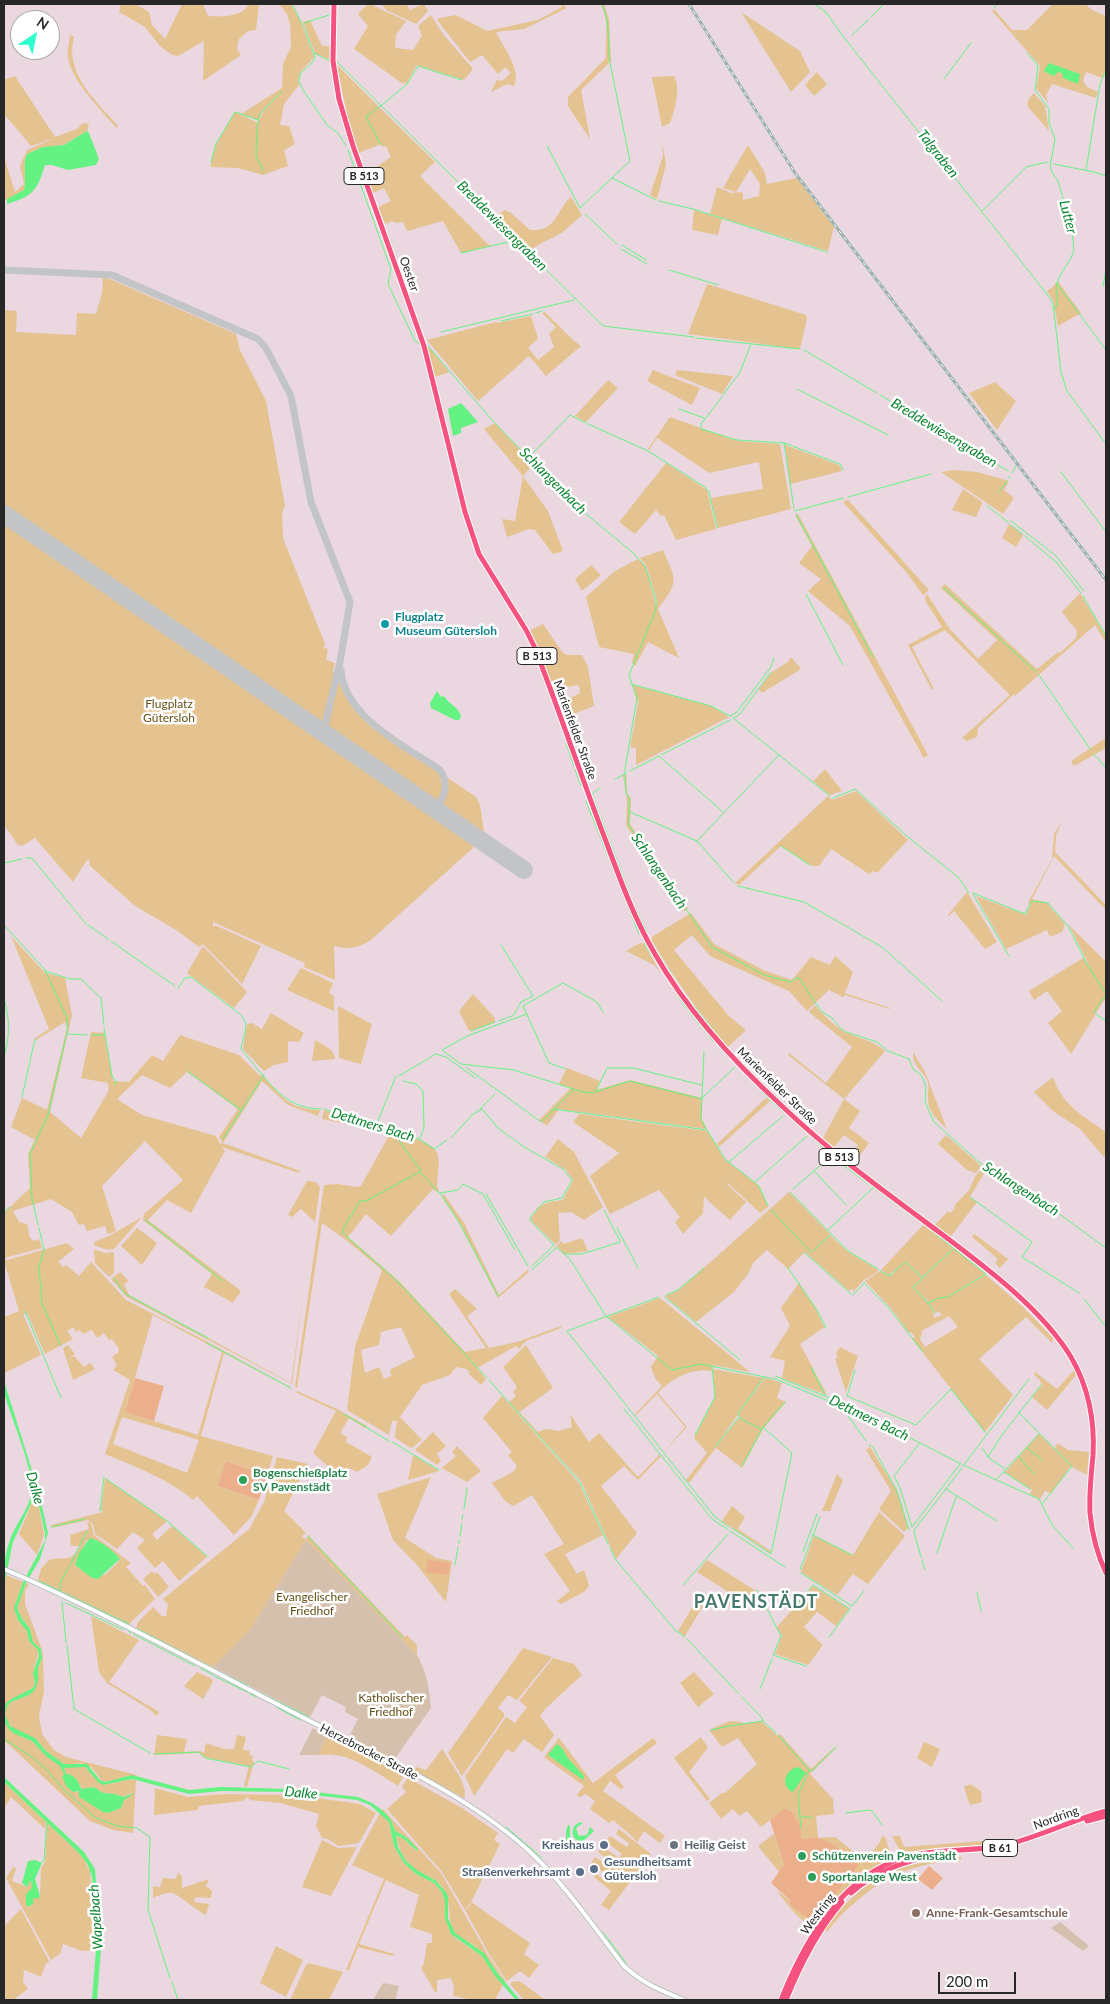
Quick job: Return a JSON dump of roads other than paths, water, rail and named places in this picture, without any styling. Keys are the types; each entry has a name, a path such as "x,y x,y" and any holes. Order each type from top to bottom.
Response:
{"main road":[{"name":"Oester","path":"334,4 333,61 343,114 423,344 465,512 478,550"},
{"name":"Marienfelder Straße","path":"478,550 491,575 526,630 542,666 586,790 630,902 656,956 687,1004 737,1062 794,1118 833,1152 991,1272 1041,1320 1070,1356 1084,1383 1092,1418 1090,1514 1095,1544 1106,1573"},
{"name":"Herzebrocker Straße","path":"4,1569 208,1668 409,1772 464,1804 506,1833 547,1869 574,1900 624,1966 649,1985 684,2000"},
{"name":"Nordring","path":"898,1862 936,1852 1002,1846 1106,1812"},
{"name":"Nordring","path":"898,1862 936,1855 976,1852 1014,1846 1106,1816"},
{"name":"Westring","path":"781,2000 801,1955 838,1901 860,1881 898,1862"},
{"name":"Westring","path":"786,2000 814,1941 841,1904 862,1884 898,1862"}],"water":[{"path":"1049,63 1080,74 1078,84 1063,78 1062,73 1058,72 1054,76 1045,72 1044,70"},
{"path":"87,131 99,159 96,165 68,170 45,165 33,191 23,198 7,204 7,199 24,190 27,154 43,147 64,145"},
{"path":"461,403 478,422 461,428 461,433 453,436 448,409"},
{"path":"437,691 441,697 444,696 458,710 461,717 459,720 455,720 431,708 430,703"},
{"name":"Dalke","path":"4,1381 39,1493 48,1533 40,1559 26,1583 17,1608 30,1629 33,1642 41,1649 42,1658 38,1668 38,1680 35,1690 7,1706 5,1715 10,1726 35,1738 46,1751 64,1764 87,1764 100,1780 105,1782 132,1775 189,1790 220,1787 288,1789 358,1797 372,1803 391,1820 395,1831 406,1837 418,1849 417,1851 404,1839 396,1835 398,1847 406,1861 418,1871 435,1880 448,1896 448,1918 455,1933 484,1953 498,1974 520,2000 516,2000 495,1976 482,1956 451,1934 445,1918 445,1901 442,1892 434,1883 416,1874 404,1863 394,1846 389,1822 370,1805 357,1800 287,1792 222,1791 189,1794 132,1779 103,1785 85,1767 64,1768 66,1774 76,1779 81,1789 94,1787 103,1793 123,1797 135,1793 124,1800 121,1808 108,1813 103,1812 79,1797 79,1791 73,1792 67,1787 62,1777 64,1774 60,1766 46,1756 32,1741 13,1733 8,1728 4,1721 5,1704 33,1688 35,1683 33,1673 39,1656 38,1650 29,1641 27,1631 18,1620 14,1608 23,1582 45,1541 45,1533 36,1493 13,1542 4,1585 7,1548 31,1497 32,1482 26,1457 4,1393"},
{"path":"90,1538 106,1546 120,1559 98,1579 92,1578 75,1565 79,1553"},
{"path":"557,1744 584,1776 583,1780 548,1755"},
{"path":"799,1767 806,1773 793,1792 786,1786 785,1782 791,1770"},
{"name":"Wapelbach","path":"4,1777 84,1852 95,1869 101,1947 97,2000 92,2000 96,1950 92,1877 88,1865 79,1853 4,1782"},
{"path":"581,1822 582,1824 576,1829 579,1836 587,1835 590,1827 594,1831 570,1853 570,1850 567,1848 566,1833 568,1825 570,1826 570,1837 575,1847 580,1842 574,1838 573,1830 576,1824"},
{"path":"35,1860 42,1863 35,1879 40,1896 38,1899 33,1898 33,1904 28,1907 26,1904 26,1894 32,1888 31,1880 27,1887 22,1883 28,1861"}],"waterway":[{"name":"Schlangenbach","path":"292,4 305,30 315,57 312,63 300,74 299,82 327,125 338,133 346,146"},
{"path":"547,146 580,208 630,161 610,63 608,25 602,4"},
{"name":"Talgraben","path":"814,4 826,12 842,35 1050,298 1053,304 1061,372 1067,391 1106,444"},
{"path":"871,17 884,4"},
{"path":"994,8 998,4"},
{"path":"304,23 329,15"},
{"path":"852,35 868,20"},
{"path":"944,79 971,43"},
{"name":"Breddewiesengraben","path":"314,53 330,61"},
{"name":"Lutter","path":"1027,53 1038,66 1035,90 1049,109 1049,123 1055,139 1050,166 1058,181 1074,247 1073,253 1057,284 1057,304 1054,310"},
{"name":"Breddewiesengraben","path":"337,62 603,326 694,337"},
{"path":"381,106 407,84 418,66 462,80"},
{"path":"1086,170 1100,84 1106,70"},
{"path":"264,171 256,156 257,127 260,114 281,92"},
{"path":"380,106 366,117 381,145"},
{"path":"211,162 216,144 235,112 258,120"},
{"name":"Schlangenbach","path":"348,150 391,269 388,284 415,341 420,344"},
{"path":"982,211 1026,167 1047,162"},
{"path":"1054,164 1106,176"},
{"path":"612,178 656,200"},
{"path":"659,201 693,209 827,252"},
{"path":"585,214 617,244"},
{"path":"389,238 412,306"},
{"path":"461,253 516,240"},
{"path":"622,245 646,260"},
{"path":"621,249 647,264"},
{"path":"669,270 718,285"},
{"path":"1103,286 1106,270"},
{"path":"1057,284 1106,350"},
{"path":"441,332 574,300"},
{"path":"414,310 423,335"},
{"path":"536,313 542,311"},
{"path":"501,321 533,314"},
{"name":"Breddewiesengraben","path":"696,338 800,349"},
{"path":"723,395 740,372 751,344"},
{"name":"Schlangenbach","path":"427,345 492,420 568,499 632,552 645,566 656,600 656,609 629,675 637,698 625,769 626,793 630,799 628,824 712,947 764,975 791,982 799,978 821,1011 832,1018 840,1028 846,1032 877,1042 888,1051 909,1059 913,1069 921,1075 924,1081 926,1088 925,1102 934,1122 988,1170 1029,1192 1106,1248"},
{"name":"Breddewiesengraben","path":"804,350 877,393"},
{"path":"797,389 888,435"},
{"name":"Breddewiesengraben","path":"880,395 1008,471"},
{"path":"722,397 701,424 701,429 737,440 784,443 840,464 843,470"},
{"path":"679,409 704,418"},
{"path":"530,456 570,415 586,423"},
{"path":"588,424 648,451 705,487 709,492 717,527"},
{"path":"784,443 794,509"},
{"name":"Breddewiesengraben","path":"1012,473 1017,464"},
{"name":"Breddewiesengraben","path":"1061,472 1106,532"},
{"path":"848,497 931,474"},
{"path":"999,492 1007,481"},
{"path":"795,511 843,498"},
{"path":"987,506 1009,523"},
{"path":"796,514 873,657"},
{"path":"1011,521 1055,555 1084,591"},
{"path":"1011,525 1022,534"},
{"path":"1025,536 1057,563 1081,593"},
{"path":"944,588 1035,671"},
{"path":"806,594 843,665"},
{"path":"1083,596 1106,636"},
{"path":"730,716 737,712 771,667 774,658"},
{"path":"734,718 740,714 771,672"},
{"path":"1039,675 1090,749"},
{"path":"631,684 711,706 730,716"},
{"path":"733,718 830,796"},
{"path":"661,755 730,720"},
{"path":"566,743 574,766"},
{"path":"1094,754 1106,768"},
{"path":"697,841 779,755"},
{"path":"630,771 659,756 723,812"},
{"path":"575,769 581,786"},
{"path":"615,779 625,774"},
{"path":"600,788 592,794 632,901 647,932"},
{"path":"833,798 855,789 908,837 959,878 969,893"},
{"path":"586,801 639,934"},
{"path":"630,812 697,841 734,883"},
{"path":"781,846 810,865"},
{"name":"Dettmers Bach","path":"26,858 32,858 86,924"},
{"name":"Dettmers Bach","path":"4,863 22,859"},
{"path":"738,886 804,902 882,947 942,1001"},
{"path":"973,893 1025,914 1032,901 1048,903 1068,926 1088,966 1106,994 1094,1012"},
{"path":"973,894 1009,956"},
{"path":"4,925 45,970 67,1018 68,1028 48,1115 30,1154 32,1199 38,1225"},
{"name":"Dettmers Bach","path":"88,925 108,939"},
{"path":"650,940 681,990 727,1047"},
{"name":"Dettmers Bach","path":"111,941 175,986"},
{"path":"644,943 684,1005 714,1042"},
{"path":"499,1021 514,1015 521,1002 533,996 501,945"},
{"path":"45,971 70,979 81,979 101,998 104,1025"},
{"name":"Dettmers Bach","path":"178,988 185,978 191,977 236,1011"},
{"path":"566,1069 549,1063 523,1006 563,983 597,1002 603,1012"},
{"path":"4,999 8,1028 4,1057"},
{"name":"Dettmers Bach","path":"237,1012 242,1016 246,1024 241,1049 266,1080 284,1097 295,1103 307,1108 321,1109"},
{"path":"527,1014 467,1036 442,1050 461,1064 514,1070 583,1092 592,1093 630,1081 702,1099"},
{"path":"1096,1014 1106,1021"},
{"path":"471,1031 495,1022"},
{"path":"104,1028 112,1076 116,1082 114,1085"},
{"path":"68,1034 87,1035"},
{"path":"92,1035 105,1035"},
{"path":"22,1097 35,1039"},
{"path":"718,1046 768,1098 828,1152"},
{"path":"704,1052 701,1119 706,1129"},
{"path":"399,1076 436,1054 446,1057 475,1078"},
{"path":"702,1098 735,1067"},
{"path":"467,1068 541,1122 573,1090"},
{"path":"596,1091 607,1068 633,1068 702,1085"},
{"path":"187,1071 241,1110"},
{"path":"223,1139 264,1075"},
{"path":"376,1126 396,1076"},
{"path":"403,1081 416,1084 423,1091 424,1128 420,1138"},
{"path":"764,1086 819,1136"},
{"path":"480,1109 495,1094"},
{"name":"Dettmers Bach","path":"324,1109 383,1130 419,1139 434,1149 447,1140"},
{"name":"Dettmers Bach","path":"451,1138 473,1114 482,1109 499,1129 524,1147 563,1169 572,1180 562,1198 544,1202 531,1216 530,1220 554,1245"},
{"path":"553,1109 611,1117"},
{"path":"729,1162 783,1116"},
{"path":"613,1117 707,1130 725,1159 759,1186 768,1206"},
{"path":"393,1132 421,1171 366,1201 360,1201 343,1229 343,1233 398,1282 487,1378"},
{"path":"755,1182 807,1136"},
{"path":"793,1189 831,1156 920,1222"},
{"path":"844,1157 932,1223"},
{"path":"814,1171 846,1205"},
{"path":"421,1173 443,1197 460,1224 498,1296"},
{"path":"440,1193 458,1190 463,1184 483,1194 515,1250"},
{"path":"828,1230 873,1188"},
{"path":"790,1192 848,1251 878,1269"},
{"path":"486,1194 528,1266"},
{"path":"970,1197 1032,1242 1022,1257 1079,1293"},
{"path":"4,1212 10,1207"},
{"path":"604,1210 620,1241"},
{"path":"771,1210 811,1252"},
{"path":"145,1220 223,1281"},
{"path":"923,1224 986,1274 948,1297 939,1298 928,1303"},
{"path":"935,1225 952,1238"},
{"path":"39,1228 44,1250 39,1266 42,1304 61,1346"},
{"path":"617,1228 638,1268"},
{"path":"813,1251 830,1235"},
{"path":"954,1240 987,1266"},
{"path":"565,1254 582,1254 620,1242"},
{"path":"531,1267 553,1245"},
{"name":"Dettmers Bach","path":"556,1247 569,1258 606,1316 672,1370 701,1364 775,1379 841,1406 866,1441"},
{"path":"532,1270 557,1247"},
{"path":"923,1277 953,1249"},
{"path":"804,1252 851,1294"},
{"path":"880,1271 890,1276 905,1262 923,1278 913,1287 935,1313"},
{"path":"666,1295 678,1290 704,1268"},
{"path":"788,1268 817,1310 826,1328"},
{"path":"114,1278 124,1293 208,1338"},
{"path":"853,1295 864,1283 889,1308 923,1352"},
{"path":"659,1297 567,1331 715,1517 729,1527"},
{"path":"665,1297 740,1360"},
{"path":"1084,1299 1106,1327"},
{"path":"25,1311 61,1398"},
{"path":"207,1343 291,1388"},
{"path":"695,1435 715,1397 712,1366"},
{"path":"811,1367 825,1395"},
{"path":"855,1370 847,1396 916,1425 951,1389 985,1432"},
{"name":"Dettmers Bach","path":"775,1376 840,1402 961,1464"},
{"path":"761,1429 741,1419 738,1414 764,1377"},
{"path":"963,1466 1029,1379"},
{"path":"489,1380 580,1482 608,1544"},
{"path":"988,1457 1002,1435 1041,1385"},
{"path":"742,1466 763,1427 785,1402"},
{"path":"624,1409 712,1519 728,1530"},
{"path":"1019,1413 1072,1466 1043,1503"},
{"path":"344,1414 389,1441"},
{"path":"715,1447 739,1417"},
{"path":"732,1528 771,1554 792,1453 763,1427"},
{"path":"997,1479 1039,1434"},
{"path":"392,1442 439,1470"},
{"path":"919,1444 894,1476 900,1488 912,1527 960,1464"},
{"path":"869,1445 873,1447 897,1491 909,1530"},
{"path":"982,1448 989,1458 1005,1469"},
{"path":"1027,1448 1042,1460"},
{"path":"1018,1456 1034,1474"},
{"name":"Dettmers Bach","path":"963,1465 1039,1499 1052,1525 1073,1548"},
{"path":"921,1557 914,1532 915,1529 962,1468"},
{"path":"1004,1472 1030,1489"},
{"path":"100,1511 104,1477"},
{"path":"106,1479 167,1521 207,1556"},
{"path":"464,1509 467,1488"},
{"path":"946,1489 997,1521"},
{"path":"937,1553 956,1497"},
{"path":"803,1552 817,1514"},
{"path":"462,1520 463,1515"},
{"path":"800,1570 820,1517"},
{"path":"51,1527 85,1519"},
{"path":"460,1536 462,1524"},
{"path":"70,1565 87,1531"},
{"path":"730,1531 785,1567"},
{"path":"683,1585 728,1534"},
{"path":"813,1535 852,1555"},
{"path":"308,1536 403,1638"},
{"path":"455,1565 458,1547"},
{"path":"610,1547 615,1559 675,1630 685,1637"},
{"path":"922,1560 925,1570"},
{"path":"60,1591 60,1583 69,1567"},
{"path":"801,1573 852,1606 864,1591"},
{"path":"39,1581 129,1624"},
{"path":"795,1606 813,1585 850,1609 829,1637"},
{"path":"757,1590 781,1636 773,1655 806,1666"},
{"path":"977,1592 981,1611"},
{"path":"62,1602 66,1642"},
{"path":"66,1603 124,1630"},
{"path":"138,1629 215,1669"},
{"path":"133,1634 195,1666"},
{"path":"687,1639 739,1694"},
{"path":"67,1645 74,1709 150,1753"},
{"path":"760,1689 772,1659"},
{"path":"200,1668 213,1675"},
{"path":"218,1671 247,1685"},
{"path":"214,1676 247,1692"},
{"path":"261,1693 309,1717"},
{"path":"250,1694 256,1697"},
{"path":"742,1697 776,1733"},
{"path":"276,1707 300,1720"},
{"path":"711,1730 763,1721"},
{"path":"778,1735 809,1770 798,1795 801,1828"},
{"path":"4,1739 32,1757 46,1769 63,1789 96,1818 117,1826 137,1828 150,1837 148,1910 170,1978"},
{"path":"810,1770 812,1771 836,1747"},
{"path":"154,1754 199,1752 205,1758 251,1767 258,1761 289,1769"},
{"path":"846,1813 869,1810 872,1811 882,1825"},
{"path":"802,1817 811,1817"},
{"path":"42,1862 44,1861 47,1822"},
{"path":"506,1827 542,1858"},
{"path":"603,1932 626,1963"},
{"path":"172,1982 178,2000"}],"railway":[{"path":"689,4 795,173 1106,580"}],"place":[{"name":"Flugplatz Museum Gütersloh","path":"385,624"},
{"name":"Bogenschießplatz SV Pavenstädt","path":"243,1480"},
{"name":"Kreishaus","path":"604,1845"},
{"name":"Heilig Geist","path":"674,1845"},
{"name":"Schützenverein Pavenstädt","path":"802,1856"},
{"name":"Gesundheitsamt Gütersloh","path":"594,1869"},
{"name":"Straßenverkehrsamt","path":"580,1872"},
{"name":"Sportanlage West","path":"812,1877"},
{"name":"Anne-Frank-Gesamtschule","path":"916,1913"}],"district":[{"name":"PAVENSTÄDT","path":"756,1602"}],"park label":[{"name":"Flugplatz Gütersloh","path":"169,711"},
{"name":"Evangelischer Friedhof","path":"312,1604"},
{"name":"Katholischer Friedhof","path":"391,1705"}]}
